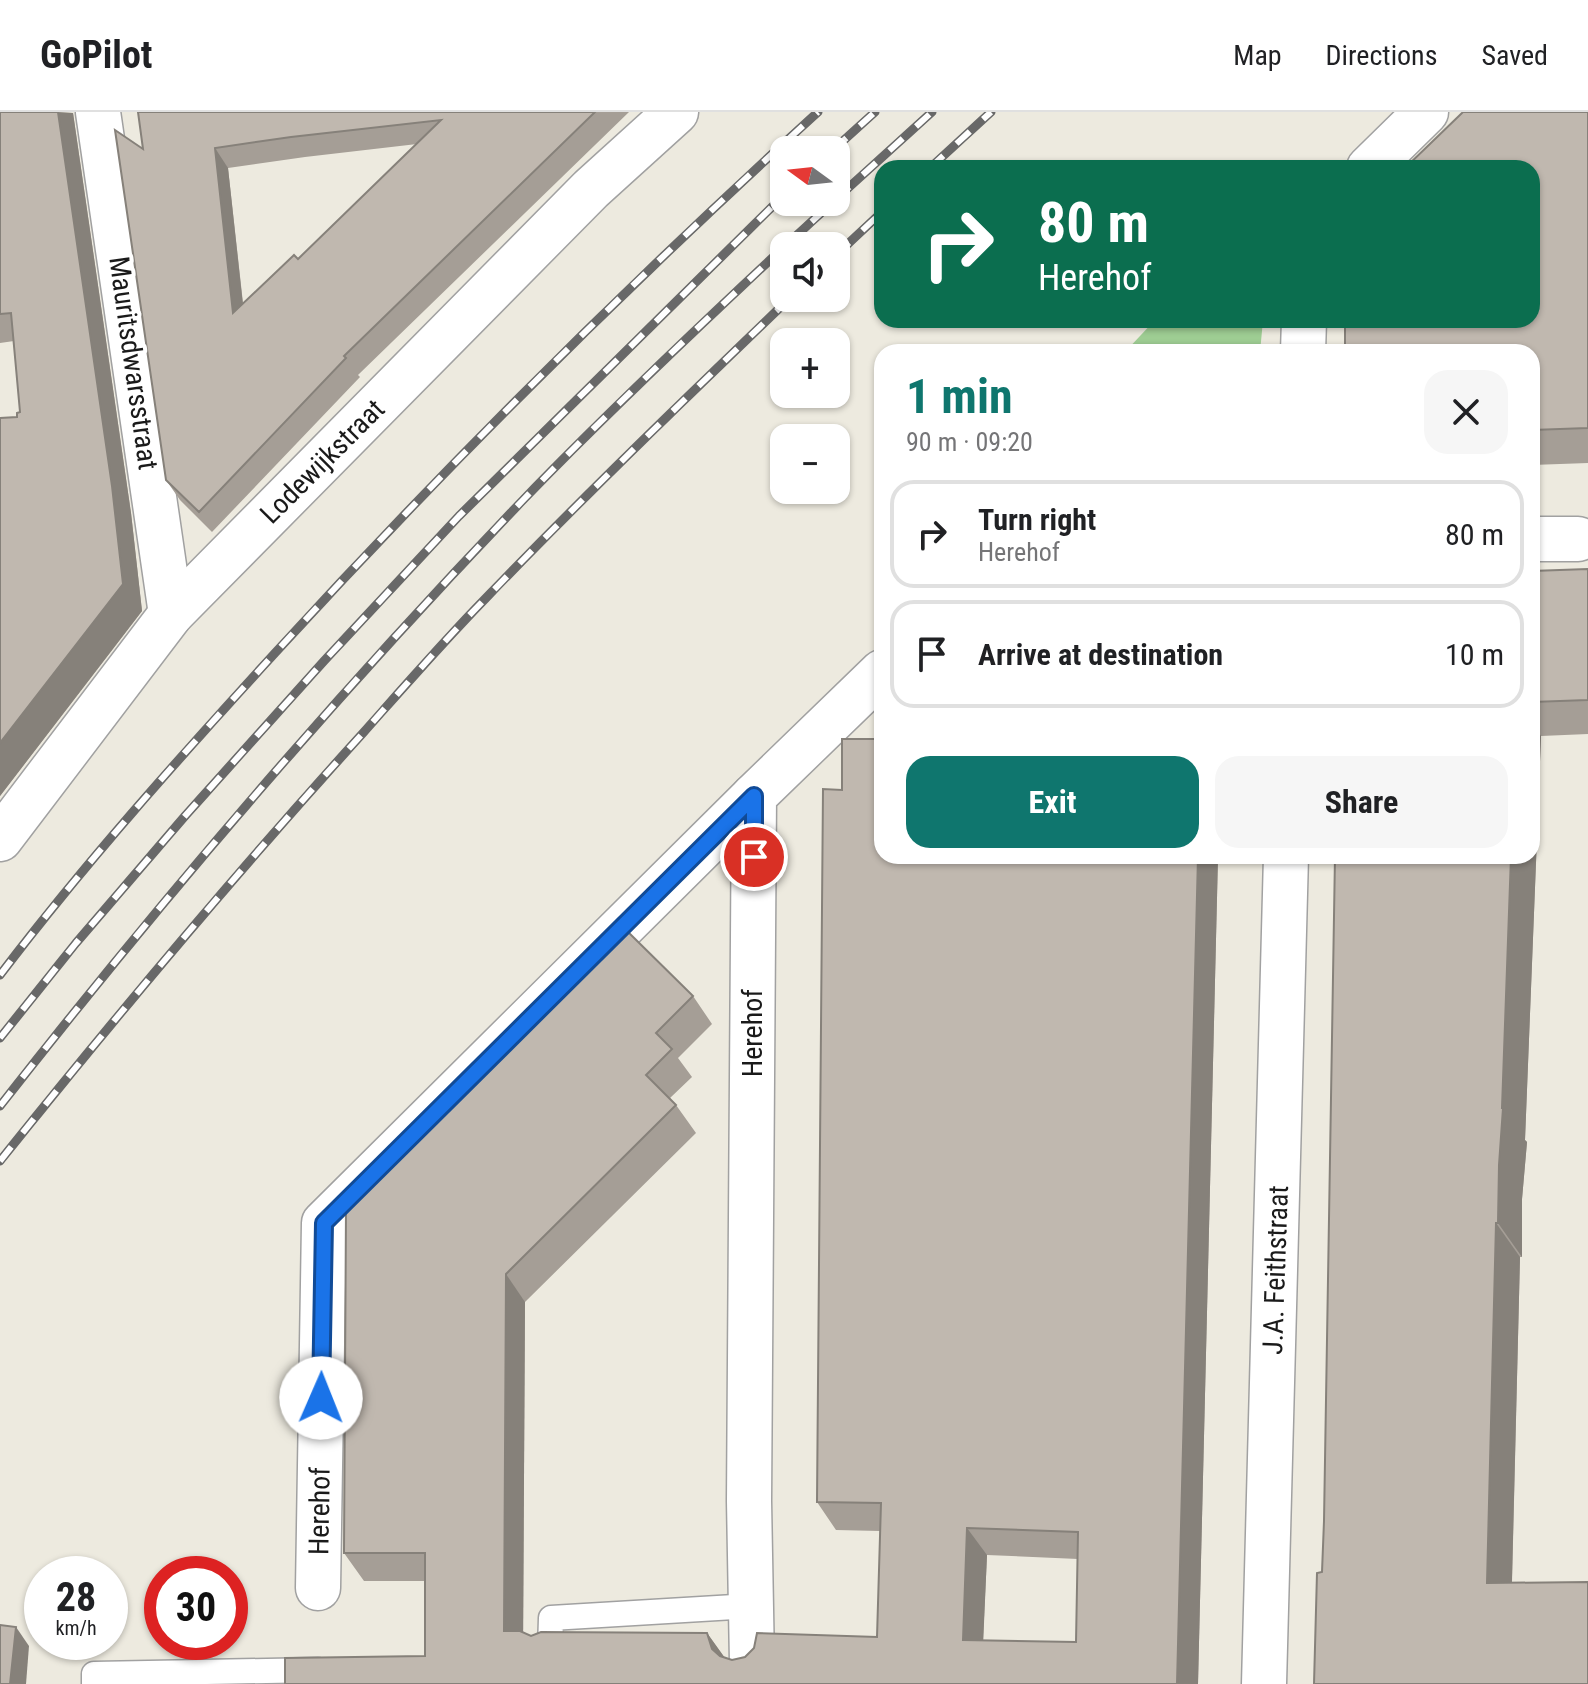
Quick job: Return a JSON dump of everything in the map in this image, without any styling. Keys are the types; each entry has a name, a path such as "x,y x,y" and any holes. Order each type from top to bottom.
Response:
{"street":[{"name":"Mauritsdwarsstraat","path":"98,112 171,614"},
{"name":"Lodewijkstraat","path":"0,839 171,614 591,189 676,112"},
{"path":"1377,160 1426,112"},
{"path":"1540,539 1578,539"},
{"name":"Herehof","path":"318,1588 324,1223 874,680"},
{"name":"Herehof","path":"752,1663 749,1501 754,796"},
{"name":"J.A. Feithstraat","path":"1264,1684 1286,864"}],"lane":[{"path":"550,1649 551,1618 751,1606"},
{"path":"94,1684 94,1674 334,1669"}],"green space":[{"path":"1148,328 1262,328 1261,344 1132,344"}],"building":[{"path":"0,112 58,112 112,486 123,584 0,743 0,418 17,417 20,412 11,313 0,314"},
{"path":"138,112 595,112 344,356 346,358 199,512 166,480 115,130 143,149","holes":["441,120 298,259 294,255 233,313 215,148"]},
{"path":"1463,112 1588,112 1588,428 1540,430 1540,344 1345,344 1345,328 1540,328 1540,160 1413,160"},
{"path":"1588,569 1588,700 1540,702 1540,571"},
{"path":"842,739 874,739 874,864 1198,864 1177,1684 285,1684 285,1658 425,1656 425,1553 344,1553 346,1208 626,930 693,996 656,1033 672,1049 646,1075 676,1105 506,1274 504,1631 520,1631 531,1636 541,1632 707,1633 712,1649 732,1660 745,1657 754,1648 757,1633 877,1637 881,1503 817,1502 823,789 842,790","holes":["967,1528 1078,1532 1076,1642 963,1640"]},
{"path":"1335,864 1511,864 1496,1223 1487,1583 1588,1582 1588,1684 1314,1684 1317,1573 1322,1572"},
{"path":"0,1625 16,1627 10,1684 0,1684"}],"railway":[{"path":"0,975 134,811 239,692 406,513 540,376 818,112"},
{"path":"848,136 875,112"},
{"path":"879,160 932,112"},
{"path":"939,160 991,112"},
{"path":"850,186 874,165"},
{"path":"0,1038 76,943 185,816 324,661 459,516 770,209"},
{"path":"800,232 818,216"},
{"path":"850,242 874,219"},
{"path":"0,1106 125,949 254,796 387,646 556,467 770,260"},
{"path":"0,1161 224,891 438,648 598,485 776,312"}],"route":[{"path":"321,1398 324,1223 754,796 754,857"}]}
